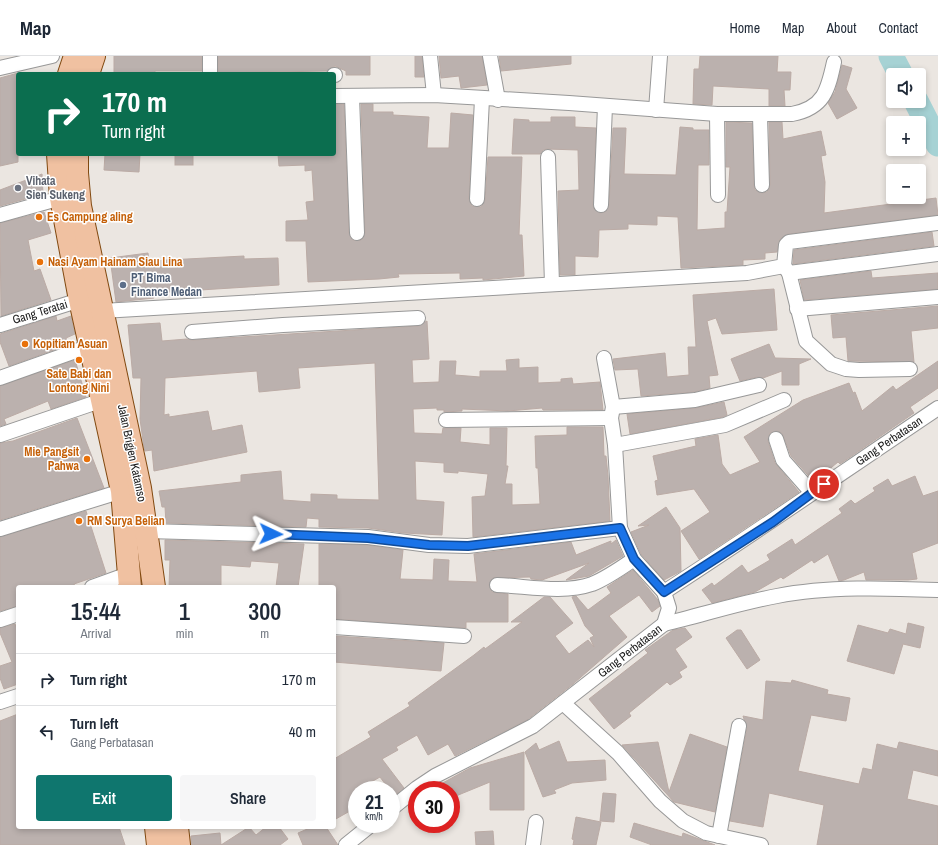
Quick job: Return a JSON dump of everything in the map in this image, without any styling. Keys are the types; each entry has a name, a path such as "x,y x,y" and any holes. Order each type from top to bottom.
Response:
{"main road":[{"path":"70,72 75,56"},
{"path":"89,72 94,56"},
{"name":"Jalan Brigjen Katamso","path":"58,156 61,198 90,346 103,400 117,424 147,530 154,585"},
{"name":"Jalan Brigjen Katamso","path":"77,156 78,192 102,311 117,424 129,580"},
{"path":"156,829 158,845"},
{"path":"177,829 179,845"}],"street":[{"path":"0,68 52,56"},
{"path":"210,56 210,72"},
{"path":"430,56 434,95"},
{"path":"490,56 498,100"},
{"path":"656,110 660,56"},
{"path":"336,96 434,95 760,116 803,112 815,104 821,99 829,87 834,62"},
{"path":"352,97 357,233"},
{"path":"477,199 482,99"},
{"path":"601,205 605,106"},
{"path":"717,114 718,195"},
{"path":"760,116 762,185"},
{"path":"548,157 552,284"},
{"path":"0,215 61,198"},
{"path":"910,369 859,370 831,364 806,341 786,270 786,245 789,242 938,223"},
{"path":"102,311 281,302 746,273 938,254"},
{"path":"797,309 938,297"},
{"name":"Gang Teratai","path":"0,325 80,300"},
{"path":"281,302 283,325"},
{"path":"192,332 283,325 418,318"},
{"path":"0,378 90,346"},
{"path":"604,358 612,412 620,528 634,559 664,592"},
{"path":"446,420 612,412 695,400 759,385"},
{"path":"0,435 103,400"},
{"path":"615,445 725,425 784,400"},
{"name":"Gang Perbatasan","path":"400,802 435,776 532,726 563,704 664,624 669,608 664,592 773,522 812,493 938,408"},
{"path":"776,440 783,460 812,493"},
{"path":"0,529 122,491"},
{"path":"147,530 368,538 429,545 461,546 620,528"},
{"path":"497,585 565,588 581,587 605,578 634,559"},
{"path":"103,585 129,580"},
{"path":"664,624 778,596 835,590 906,588 938,590"},
{"path":"0,620 16,615"},
{"path":"336,628 464,636"},
{"path":"0,702 16,697"},
{"path":"563,704 618,753 670,811 693,828 739,843 761,845"},
{"path":"719,836 739,726"},
{"path":"533,845 536,822"},
{"path":"346,845 361,833"}],"building":[{"path":"114,56 202,56 202,71 114,72"},
{"path":"218,56 370,56 370,75 346,75 346,71 335,66 327,71 218,72"},
{"path":"415,56 422,56 424,77 415,77"},
{"path":"439,56 482,56 487,85 461,88 459,76 441,78"},
{"path":"499,56 571,56 571,64 501,71"},
{"path":"700,56 778,56 777,72 791,72 790,90 784,90 785,106 769,106 769,89 713,86 712,105 693,104 694,69 699,69"},
{"path":"842,65 852,68 846,89 857,108 837,119 828,103 835,92"},
{"path":"16,74 16,156 18,156 18,162 0,166 0,78"},
{"path":"336,104 344,104 349,233 353,240 361,240 365,233 361,104 373,104 373,112 393,112 393,115 429,117 427,148 449,148 451,113 473,115 469,199 472,206 481,207 485,200 488,157 522,157 519,235 522,235 524,276 483,280 483,278 460,279 460,273 398,274 399,277 379,279 308,282 306,241 286,241 286,221 308,220 306,202 314,201 312,170 305,171 305,165 279,166 278,156 336,156"},
{"path":"551,117 575,117 575,127 596,128 593,205 594,209 600,213 605,212 609,205 613,128 626,128 624,174 676,175 680,127 693,128 693,130 709,130 709,165 698,165 697,230 725,228 725,212 727,212 730,167 726,167 726,122 752,123 754,185 755,190 762,193 767,192 770,185 769,122 782,122 783,139 821,131 826,155 821,156 825,182 824,213 891,204 926,204 926,199 936,198 938,215 788,234 780,239 777,252 765,253 765,259 743,260 743,265 681,268 678,217 657,216 657,225 628,224 628,229 599,230 598,257 575,256 575,275 560,275 558,191 579,190 578,150 547,149 543,150 540,154 512,154 514,119 529,120 529,122 551,122"},
{"path":"105,156 140,156 139,172 104,170"},
{"path":"175,156 193,156 193,165 175,165"},
{"path":"42,174 43,194 0,206 0,190"},
{"path":"44,212 51,233 28,240 34,271 40,269 51,300 1,316 0,223"},
{"path":"932,232 934,246 793,264 794,250"},
{"path":"148,253 149,261 244,256 244,259 278,258 279,285 153,293 154,298 116,302 110,258"},
{"path":"871,271 872,278 938,273 938,289 804,300 800,280"},
{"path":"774,289 777,330 722,334 716,318 707,321 718,375 709,376 710,388 694,392 641,396 638,369 615,370 613,359 665,353 667,377 689,375 688,347 696,347 693,295"},
{"path":"938,306 938,328 911,331 914,362 848,361 846,337 833,338 831,315"},
{"path":"56,316 57,321 71,316 75,334 66,338 68,345 9,366 0,342 0,334"},
{"path":"427,321 429,359 412,360 413,383 439,382 440,361 456,361 455,375 480,377 480,371 507,371 506,360 519,359 519,368 538,367 538,383 561,382 561,379 572,378 573,384 600,382 603,410 543,410 542,408 508,411 462,409 462,411 444,412 444,410 437,410 437,408 413,409 414,433 442,434 443,428 461,428 460,442 490,445 490,428 507,428 506,466 508,466 505,484 512,484 512,505 540,504 538,468 536,468 535,436 567,435 567,427 603,427 604,456 606,456 608,476 610,521 473,537 472,497 485,496 488,474 458,471 458,473 444,472 444,463 415,461 416,500 444,502 442,535 404,533 368,528 319,527 319,519 307,518 306,527 166,523 165,507 162,507 159,491 241,482 241,475 281,471 283,500 311,502 311,494 337,495 337,499 379,500 375,363 298,368 300,388 259,392 257,371 165,378 164,415 169,414 169,417 208,411 212,431 242,425 247,452 154,471 152,450 145,451 144,448 140,419 141,378 133,378 128,325 160,323 162,341 418,326"},
{"path":"769,344 775,358 811,359 799,364 799,385 782,385 782,371 763,378 757,377 740,381 731,359"},
{"path":"75,360 86,397 51,409 48,401 4,419 6,424 0,426 0,386"},
{"path":"938,361 938,388 910,407 914,413 840,464 838,462 814,482 791,456 782,433 777,431 770,433 768,441 775,463 799,492 699,559 681,531 710,512 694,489 657,495 655,481 658,480 653,456 696,446 695,439 718,435 722,464 730,475 760,462 744,437 803,400 849,383 853,393 855,392 862,411 893,386 896,390"},
{"path":"724,402 727,415 723,417 630,434 627,414 696,408"},
{"path":"77,418 104,488 0,520 0,443 13,441"},
{"path":"915,476 923,496 938,491 938,543 912,553 917,579 866,580 864,572 839,581 828,554 814,563 812,560 783,579 781,577 755,592 712,603 702,590 712,583 714,586 742,565 748,573 770,560 767,555 792,539 795,545 842,513 839,509 851,500 855,504 875,491 873,488 888,479 892,486"},
{"path":"666,507 680,528 681,571 664,580 641,554 631,532 649,525 638,526"},
{"path":"86,511 106,573 74,585 16,585 16,607 0,611 0,537"},
{"path":"165,540 304,544 298,585 276,585 279,563 251,561 250,567 221,565 221,585 169,585 170,560 165,560"},
{"path":"616,540 623,556 589,576 566,580 589,563 542,580 531,579 530,577 493,578 489,585 492,592 508,594 508,622 466,622 466,628 336,619 336,585 319,585 319,544 367,545 403,550 400,579 433,580 434,559 449,560 448,581 477,582 474,554 571,542 576,555 611,541 611,544"},
{"path":"633,570 658,600 660,606 652,612 639,595 609,616 627,637 573,684 527,720 455,756 448,744 428,755 417,735 396,747 398,750 382,759 399,781 383,781 380,777 373,781 348,781 348,812 336,819 336,758 371,737 368,732 410,706 408,703 484,647 485,649 522,622 511,622 544,597 550,597 573,623 555,636 569,654 588,640 594,647 590,638 594,636 585,626 572,597 576,596 588,610 611,593 607,587"},
{"path":"908,623 924,627 920,648 903,644 894,674 847,661 858,625 888,633 890,629 906,634"},
{"path":"15,624 16,626 16,685 4,689 0,678 0,666 12,662 0,633 0,628"},
{"path":"685,628 692,637 675,649 687,667 679,672 682,677 670,685 667,682 629,713 631,716 614,729 589,699 648,653 645,650 673,630"},
{"path":"737,630 741,630 760,660 747,669 726,638"},
{"path":"336,636 444,643 441,671 336,662"},
{"path":"792,680 828,690 827,694 850,698 846,721 811,715 798,771 859,784 863,768 872,770 877,744 897,749 899,742 938,751 938,776 913,770 907,799 938,806 938,845 817,845 824,805 769,793 763,827 730,821 747,728 743,716 763,720 766,681 791,683"},
{"path":"16,715 16,829 120,829 125,845 0,845 0,721"},
{"path":"690,734 727,747 715,812 674,802 622,745 658,742 669,792"},
{"path":"559,741 567,762 605,760 606,780 572,783 554,790 556,793 543,797 525,752 536,743 539,750"},
{"path":"524,752 524,810 490,810 490,782 460,794 460,781 446,781 470,768"},
{"path":"400,783 404,788 400,791"},
{"path":"603,793 616,794 614,822 600,821"},
{"path":"576,817 601,822 596,845 573,845 574,840 572,839"},
{"path":"634,823 682,837 683,833 715,845 652,845 630,837"},
{"path":"246,829 251,829 256,835 264,829 280,829 288,839 280,845 221,845"},
{"path":"307,829 327,829 338,845 303,845 298,833"},
{"path":"493,831 494,845 476,845 475,832"},
{"path":"220,833 221,845 191,845 191,836"}],"waterway":[{"path":"891,56 897,68"},
{"path":"920,108 938,144"}],"place":[{"name":"Vihata Sien Sukeng","path":"18,188"},
{"name":"Es Campung aling","path":"39,217"},
{"name":"Nasi Ayam Hainam Siau Lina","path":"40,262"},
{"name":"PT Bima Finance Medan","path":"123,285"},
{"name":"Kopitiam Asuan","path":"25,344"},
{"name":"Sate Babi dan Lontong Nini","path":"79,360"},
{"name":"Mie Pangsit Pahwa","path":"87,459"},
{"name":"RM Surya Belian","path":"79,521"}],"route":[{"path":"271,534 368,538 429,545 468,546 620,528 634,559 664,592 773,522 824,484"}]}
